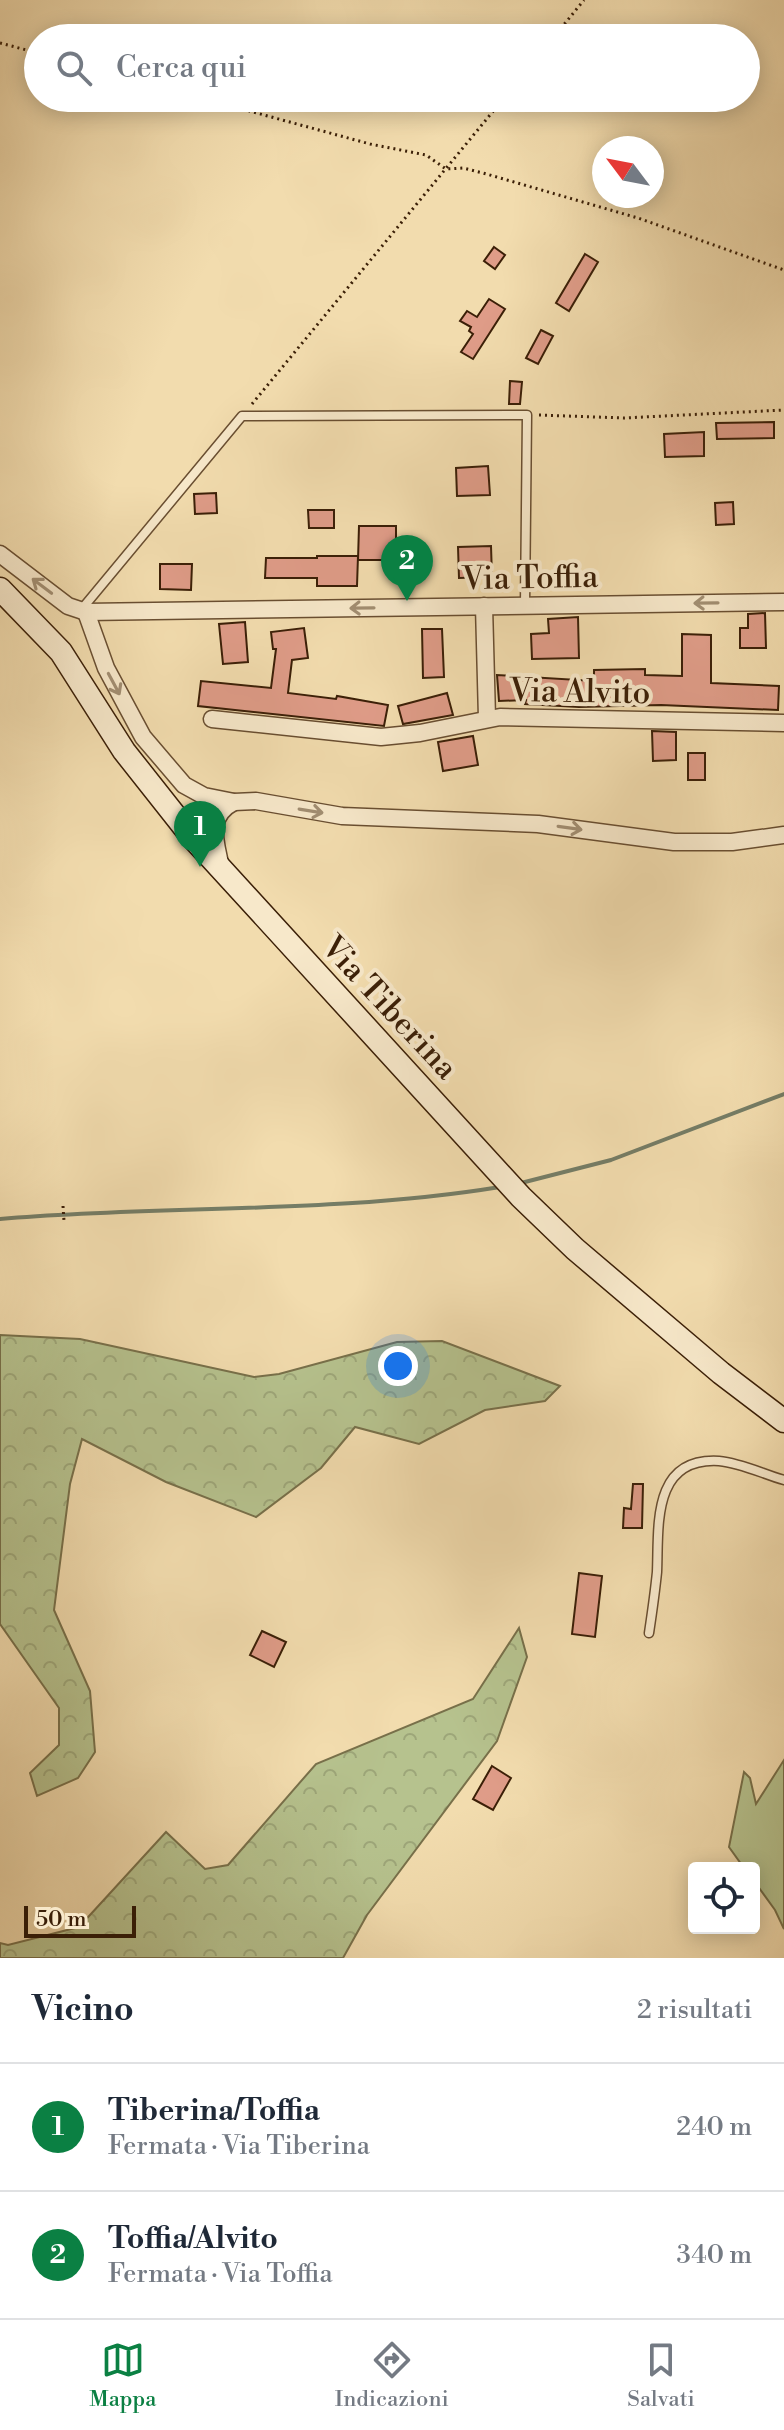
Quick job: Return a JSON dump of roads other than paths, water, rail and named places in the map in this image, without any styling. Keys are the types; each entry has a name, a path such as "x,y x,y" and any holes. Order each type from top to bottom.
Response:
{"main road":[{"name":"Via Tiberina","path":"0,589 61,652 124,751 192,837 521,1197 586,1258 721,1373 784,1421"}],"street":[{"path":"0,554 68,606 83,611 106,668 143,737 187,788 204,796 234,802 256,801 342,816 538,824 674,842 732,842 784,835"},
{"name":"Via Toffia","path":"83,611 784,602"},
{"name":"Via Alvito","path":"484,606 487,718 784,723"},
{"path":"212,719 381,737 420,733 487,718"},
{"path":"222,871 215,823 219,812 234,802"},
{"path":"192,837 215,823"}],"lane":[{"path":"83,611 242,416 527,415 525,605"},
{"path":"649,1633 657,1574 660,1506 676,1476 691,1467 718,1461 784,1480"}],"waterway":[{"path":"521,1183 611,1160 784,1094"},
{"path":"0,1219 376,1201 500,1187"}],"place":[{"name":"Toffia/Alvito","path":"407,601"},
{"name":"Tiberina/Toffia","path":"200,867"}]}
